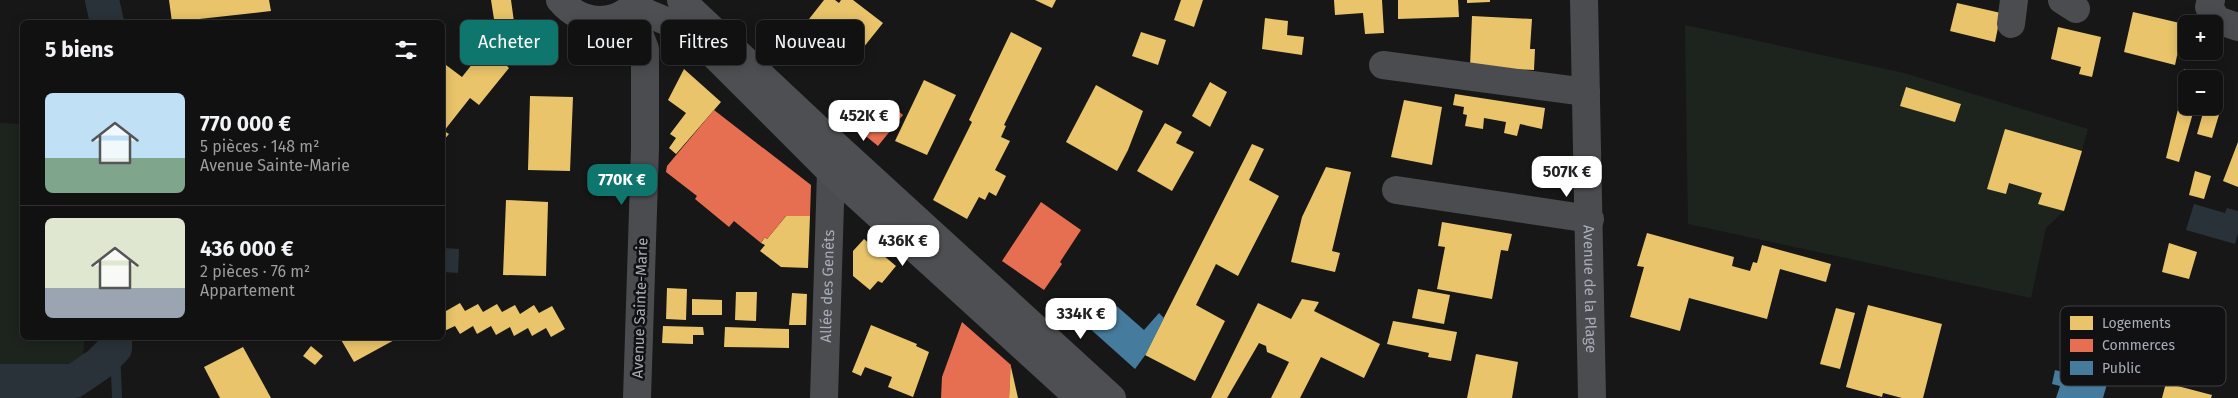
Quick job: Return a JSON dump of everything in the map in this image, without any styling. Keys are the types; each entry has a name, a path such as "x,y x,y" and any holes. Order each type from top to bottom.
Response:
{"main road":[{"path":"560,0 569,10 583,18 599,21 615,18 634,6 672,24 701,42 831,172 1069,395"},
{"path":"681,0 1112,398"}],"street":[{"name":"Avenue de la Plage","path":"1584,0 1590,218 1592,398"},
{"path":"2211,0 2209,7 2217,20 2238,27"},
{"name":"Avenue Sainte-Marie","path":"634,6 645,49 645,148 637,398"},
{"path":"1383,65 1586,92"},
{"name":"Allée des Genêts","path":"824,398 831,172"},
{"path":"1396,190 1590,218"}],"shaded area":[{"path":"1685,25 1904,73 2088,129 2064,211 2046,228 2031,298 1688,224"},
{"path":"0,123 20,124 20,340 84,340 82,398 0,398"},
{"path":"2194,204 2225,213 2227,208 2238,211 2238,233 2235,244 2186,230"},
{"path":"445,248 459,249 458,273 445,272"}],"building: Logements":[{"path":"169,0 269,0 271,11 190,20 172,20"},
{"path":"491,0 511,0 514,20 494,20"},
{"path":"824,0 835,0 839,3 841,0 853,0 883,23 864,47 864,20 808,20"},
{"path":"1035,0 1056,0 1052,8"},
{"path":"1181,0 1203,0 1194,27 1174,20"},
{"path":"1334,0 1382,0 1384,33 1365,34 1363,13 1335,15"},
{"path":"1398,0 1458,0 1459,17 1398,19"},
{"path":"1467,0 1490,0 1490,2 1467,3"},
{"path":"1957,3 2001,13 1995,42 1950,31"},
{"path":"2133,12 2178,23 2178,51 2175,65 2124,52"},
{"path":"1472,16 1532,19 1530,49 1535,49 1534,70 1470,67"},
{"path":"1265,18 1288,21 1287,35 1304,37 1302,55 1262,49"},
{"path":"2058,27 2101,37 2092,77 2079,74 2081,67 2051,59"},
{"path":"1011,32 1042,48 1004,125 1006,126 1001,137 1010,141 995,170 1006,176 996,196 989,192 985,200 979,197 967,219 933,200 972,122 969,120"},
{"path":"1141,32 1166,40 1158,65 1132,56"},
{"path":"445,64 462,77 471,65 508,65 509,68 479,105 470,98 445,130"},
{"path":"684,69 721,102 676,154 669,148 676,138 670,134 686,113 668,100"},
{"path":"924,80 956,95 927,155 895,141"},
{"path":"1210,82 1227,92 1210,127 1192,116"},
{"path":"1096,85 1143,111 1128,150 1117,171 1066,142"},
{"path":"1906,87 1961,104 1955,122 1900,106"},
{"path":"1455,94 1545,108 1542,129 1520,124 1517,136 1504,133 1506,122 1484,118 1483,129 1465,126 1467,115 1463,114 1464,107 1453,105"},
{"path":"530,96 573,97 570,171 528,170"},
{"path":"1404,100 1442,107 1432,165 1391,157"},
{"path":"2178,109 2178,115 2192,115 2179,162 2166,158"},
{"path":"2202,115 2219,115 2212,138 2197,134"},
{"path":"1165,123 1182,132 1176,143 1194,152 1172,191 1137,171"},
{"path":"2005,129 2082,151 2064,211 2038,204 2042,193 2009,183 2006,194 1987,189"},
{"path":"2238,142 2238,187 2223,181"},
{"path":"1252,144 1264,149 1249,180 1279,196 1238,276 1216,264 1196,305 1225,321 1195,381 1145,355"},
{"path":"1326,167 1351,172 1332,251 1340,253 1335,272 1291,262 1302,217"},
{"path":"2195,171 2211,176 2204,199 2189,195"},
{"path":"506,200 548,202 546,276 503,275"},
{"path":"786,216 810,216 808,268 781,267 760,251 765,245 761,243 765,237 767,239"},
{"path":"1442,222 1512,234 1508,251 1501,250 1492,299 1437,289 1445,247 1438,246"},
{"path":"1647,233 1734,257 1732,266 1750,271 1753,262 1757,263 1762,245 1831,264 1826,282 1780,269 1767,319 1689,298 1680,331 1630,317 1644,267 1637,266"},
{"path":"864,239 896,266 882,283 878,281 870,290 853,276 853,251"},
{"path":"2169,243 2197,252 2189,279 2162,272"},
{"path":"667,288 687,289 686,320 666,319"},
{"path":"1418,289 1450,295 1444,324 1412,318"},
{"path":"736,292 757,292 756,321 735,320"},
{"path":"792,293 807,294 806,325 789,325"},
{"path":"692,299 722,300 722,315 692,315"},
{"path":"1302,299 1319,302 1314,311 1380,344 1364,378 1321,357 1300,398 1271,398 1289,362 1267,352 1266,346 1259,343 1227,398 1211,398 1258,303 1291,319"},
{"path":"460,303 465,311 478,304 483,312 497,304 502,312 515,305 520,314 534,305 539,313 552,306 565,329 551,337 546,328 532,336 528,328 514,336 510,327 496,335 491,326 477,334 473,326 460,334 455,326 445,331 445,309 446,311"},
{"path":"1868,305 1942,324 1923,398 1902,398 1883,393 1882,397 1846,387"},
{"path":"1836,308 1855,313 1840,369 1820,364"},
{"path":"1393,321 1457,332 1451,361 1428,357 1429,353 1387,344"},
{"path":"871,325 917,344 916,346 929,352 913,397 888,387 892,377 865,367 861,376 852,372"},
{"path":"663,326 703,327 704,335 693,335 693,344 662,343"},
{"path":"725,327 789,329 789,348 724,347"},
{"path":"341,340 394,340 354,362"},
{"path":"311,346 323,356 315,365 303,356"},
{"path":"243,347 271,398 220,398 204,367"},
{"path":"1476,354 1518,362 1512,398 1467,398"},
{"path":"1011,367 1018,398 1009,398"},
{"path":"2165,386 2178,386 2212,395 2211,398 2162,398"}],"building: Commerces":[{"path":"888,102 903,115 878,146 862,133"},
{"path":"714,110 811,185 810,216 786,216 767,239 765,237 761,243 734,221 729,227 695,199 697,196 666,172 667,166"},
{"path":"1041,202 1081,230 1060,262 1062,264 1044,290 1002,261"},
{"path":"962,322 1011,365 1009,398 941,398 942,377"}],"building: Public":[{"path":"1111,301 1144,330 1159,313 1164,318 1146,354 1135,369 1087,326"},
{"path":"2055,370 2060,371 2060,386 2052,384"},
{"path":"2060,386 2106,386 2103,398 2056,398"}],"waterway":[{"path":"102,0 107,20"},
{"path":"0,381 74,381 99,364 115,348 115,340"},
{"path":"115,348 117,398"}]}
